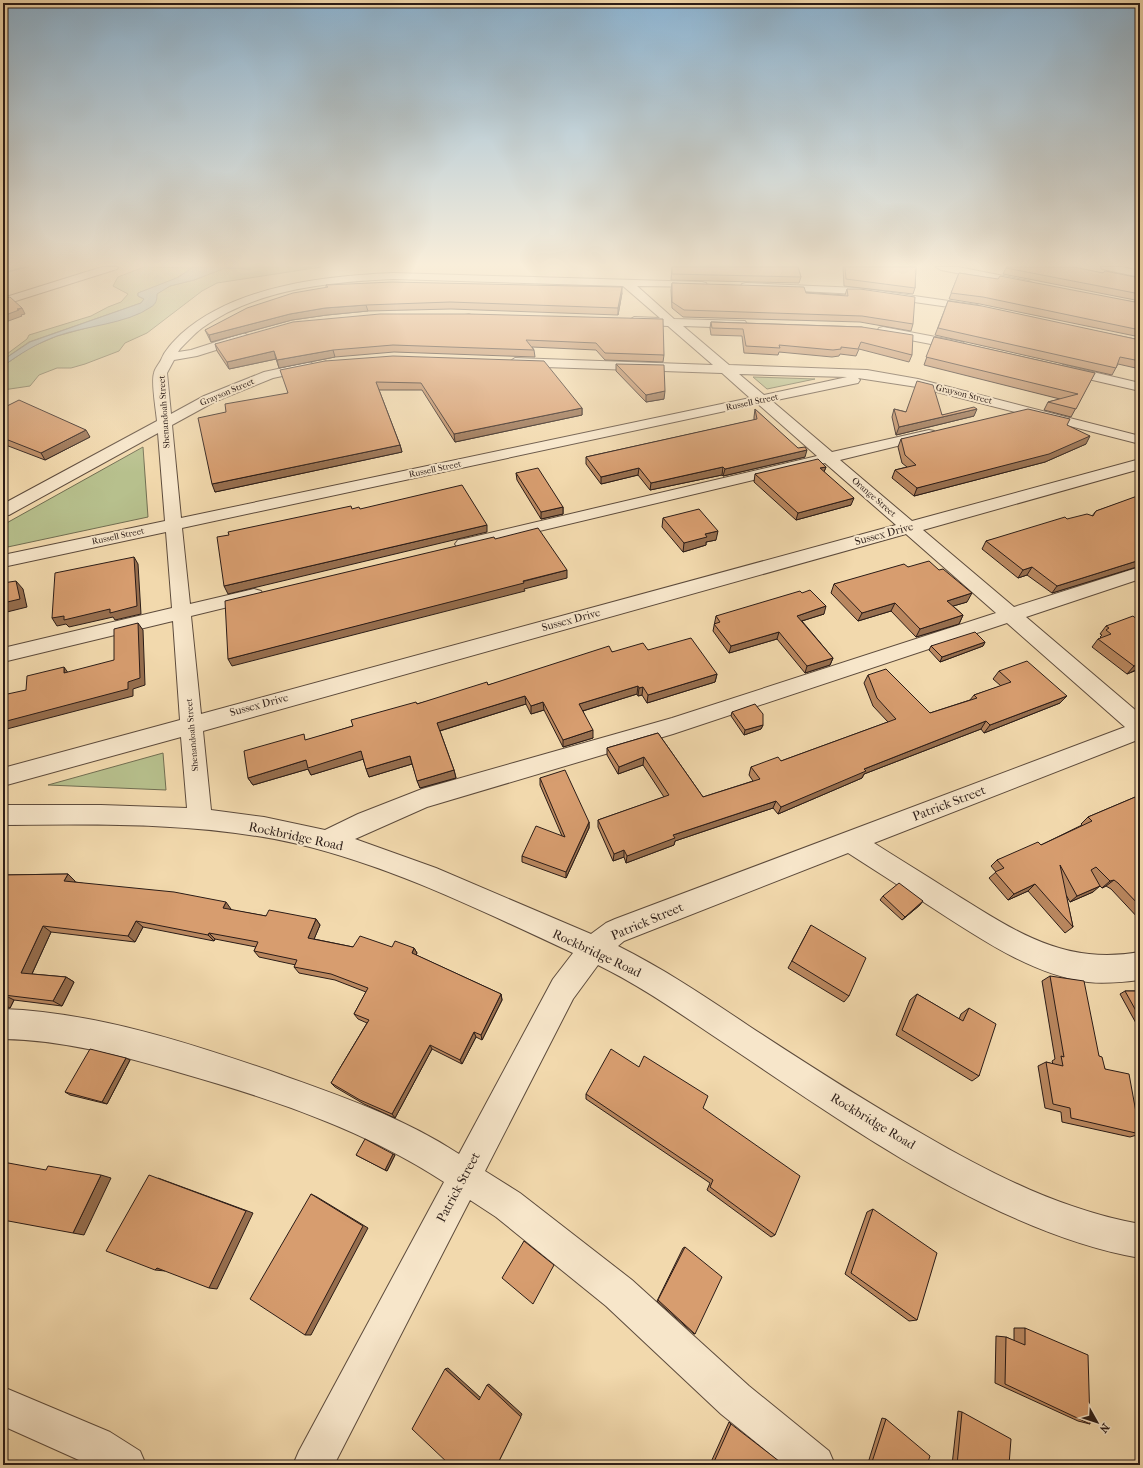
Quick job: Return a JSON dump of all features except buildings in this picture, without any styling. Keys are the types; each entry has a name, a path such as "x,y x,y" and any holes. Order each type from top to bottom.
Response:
{"street":[{"name":"Shenandoah Street","path":"187,336 168,357 160,373 200,820"},
{"path":"168,357 193,353 251,336"},
{"name":"Orange Street","path":"686,336 1140,728"},
{"path":"915,336 977,349"},
{"name":"Grayson Street","path":"504,361 867,374 918,383 1140,440"},
{"name":"Grayson Street","path":"3,511 164,422 209,399 246,383 292,369 325,363"},
{"path":"1055,367 1140,387"},
{"name":"Russell Street","path":"3,561 843,383 867,374"},
{"path":"988,419 1025,410"},
{"path":"451,548 942,430"},
{"name":"Sussex Drive","path":"3,777 191,724 1140,464"},
{"path":"327,841 367,820 422,799 673,726 1140,573"},
{"path":"3,655 266,592"},
{"name":"Patrick Street","path":"313,1465 563,989 592,949 615,932 1140,728"},
{"name":"Rockbridge Road","path":"3,815 74,814 200,820 263,827 327,841 379,857 453,887 592,949 655,981 868,1120 966,1176 1044,1214 1119,1238 1140,1241"},
{"path":"850,841 1010,942 1046,957 1090,969 1125,969 1140,966"},
{"path":"3,1024 35,1025 113,1039 230,1072 337,1110 424,1150 508,1205 619,1293 735,1400 815,1465"},
{"path":"3,1406 96,1446 126,1465"}],"green space":[{"path":"29,336 48,336 29,342 3,360 3,357 27,339"},
{"path":"57,336 141,336 125,343 119,351 85,364 71,368 57,368 39,375 30,386 3,390 3,366 29,348"},
{"path":"753,377 815,379 767,389"},
{"path":"143,447 148,517 3,548 3,525"},
{"path":"163,753 166,790 48,785"}],"shaded area":[{"path":"48,336 60,336 29,349 3,366 3,360 30,342"}]}
